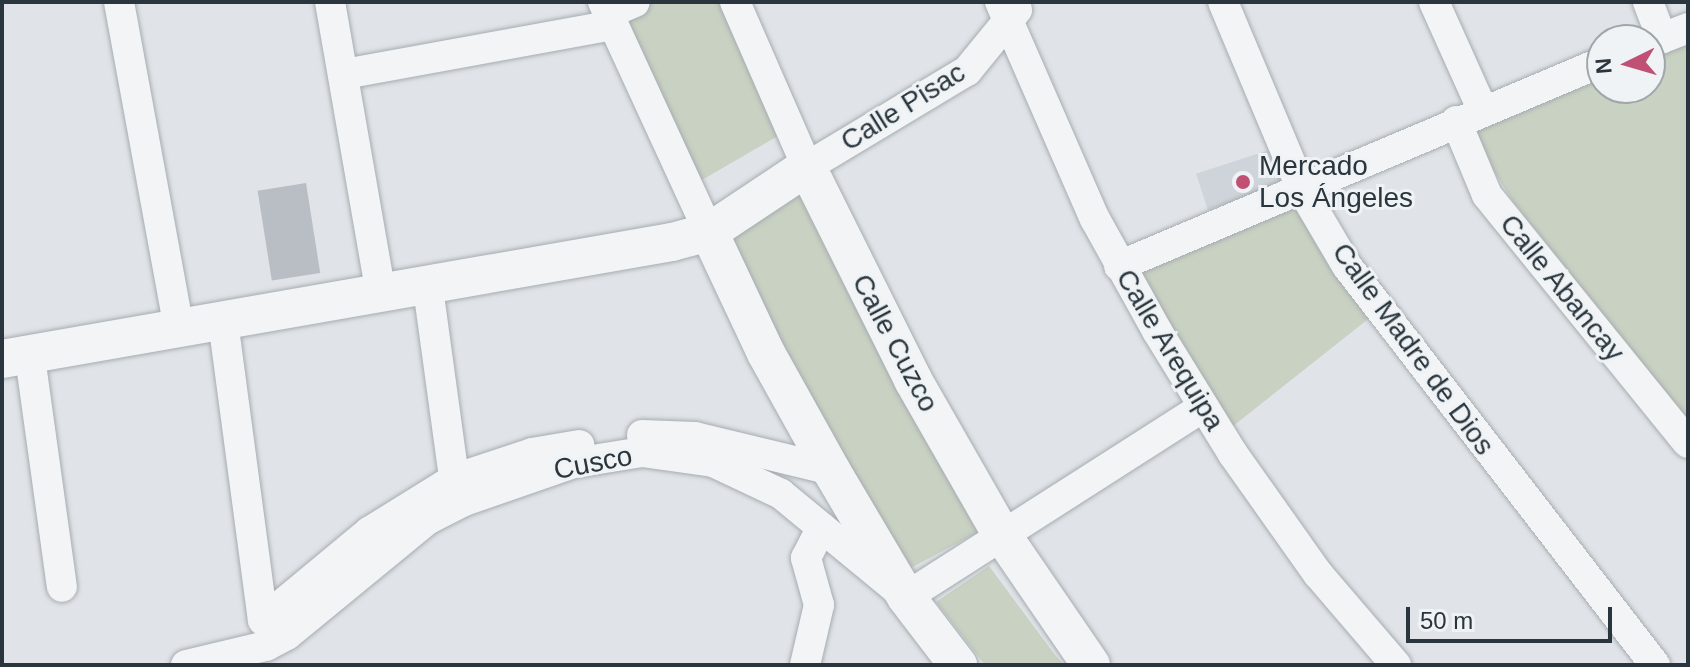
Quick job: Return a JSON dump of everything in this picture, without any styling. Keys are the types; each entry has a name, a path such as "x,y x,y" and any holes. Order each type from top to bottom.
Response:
{"street":[{"path":"119,2 179,330"},
{"path":"330,2 381,293"},
{"name":"Calle Cuzco","path":"735,2 807,167 913,380 1000,532 1091,665"},
{"name":"Calle Madre de Dios","path":"1223,2 1301,188 1347,266 1655,665"},
{"name":"Calle Abancay","path":"1434,2 1469,115 1487,195 1688,443"},
{"path":"1648,2 1667,36"},
{"name":"Calle Pisac","path":"807,167 967,71 1010,9"},
{"name":"Calle Arequipa","path":"1010,9 1119,266 1203,407 1318,574 1396,665"},
{"path":"344,74 614,11 709,232 766,353 906,597 958,665"},
{"path":"1119,266 1469,115 1586,68"},
{"path":"62,587 16,358 381,293 428,288 709,232 807,167"},
{"path":"428,288 454,479"},
{"path":"223,321 263,620 369,532 454,479 532,453 631,435 695,437 831,470"},
{"path":"906,597 1000,532 1203,407"},
{"name":"Cusco","path":"186,665 245,653 287,635 427,520 490,490 606,456 642,452 713,462 781,494 906,597"},
{"path":"805,665 819,605 806,558 821,528"}],"shaded area":[{"name":"Mercado Los Ángeles","path":"1275,148 1287,184 1208,210 1196,174"}],"green space":[{"path":"653,2 728,2 783,133 695,184 617,17"},
{"path":"1688,40 1688,422 1512,200 1468,129 1586,81 1586,104 1666,104 1666,49"},
{"path":"800,175 987,527 900,574 713,221"},
{"path":"1296,194 1372,316 1223,434 1128,270"},
{"path":"989,566 1064,665 985,665 936,602"}],"building":[{"path":"306,183 320,273 272,281 258,191"}],"place":[{"name":"Mercado Los Ángeles","path":"1243,182"}]}
